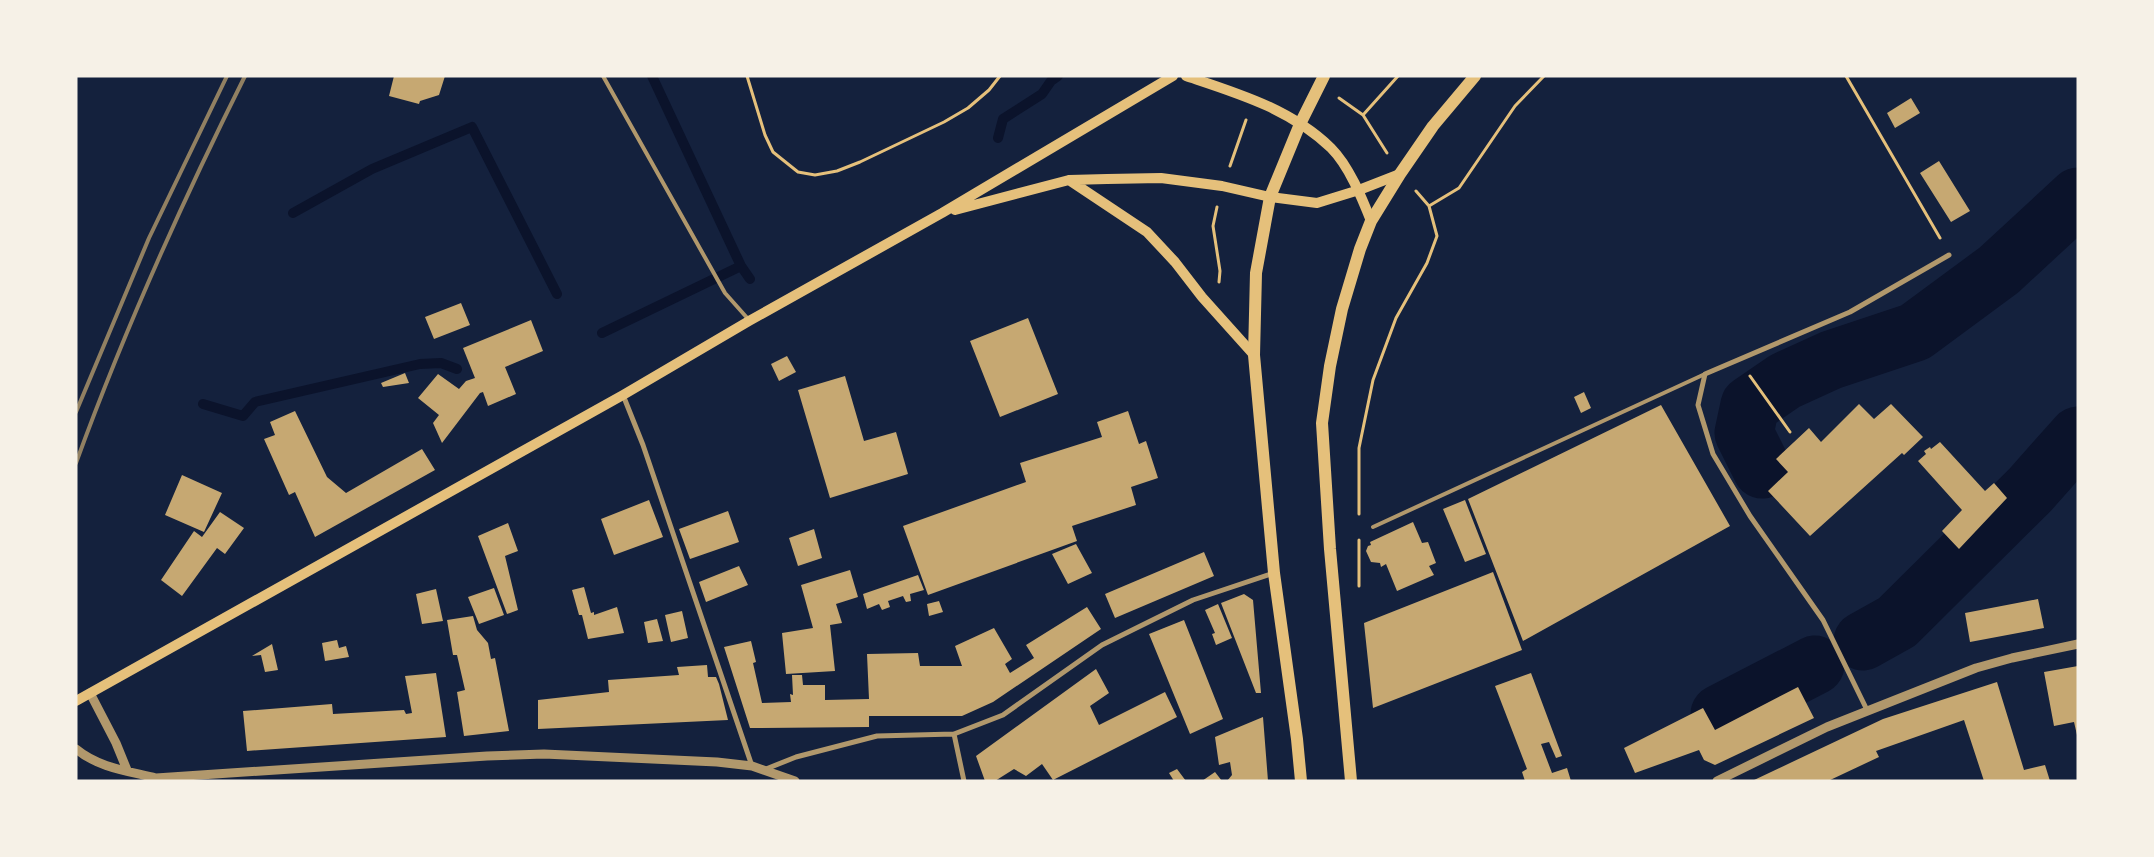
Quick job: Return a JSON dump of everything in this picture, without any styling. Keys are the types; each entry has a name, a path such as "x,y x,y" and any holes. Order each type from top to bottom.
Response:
{"main road":[{"path":"76,701 624,396 750,321 942,213 1173,76"},
{"path":"1186,76 1254,98 1300,124 1332,149 1359,190 1372,221"},
{"path":"1301,781 1274,573 1254,355 1256,274 1270,197 1300,124 1324,76"},
{"path":"1351,781 1330,549 1322,423 1330,366 1342,309 1360,249 1372,221 1400,174 1433,126 1475,76"},
{"path":"942,213 1069,180 1161,178 1222,186 1270,197 1317,203 1359,190 1400,174"},
{"path":"1069,180 1147,232 1176,262 1202,297 1254,355"}],"street":[{"path":"1867,710 1823,620 1750,516 1713,454 1698,405 1704,374 1850,312 1949,255"},
{"path":"624,396 647,454 752,766"},
{"path":"766,769 796,757 877,736 954,734 1003,715 1102,645 1192,600 1274,573"},
{"path":"1717,781 1827,727 1976,668 2078,644"},
{"path":"90,693 116,743 127,770"},
{"path":"954,734 964,781"},
{"path":"76,749 101,764 156,778 487,756 544,754 717,762 766,769 796,781"}],"lane":[{"path":"603,76 725,293 750,321"},
{"path":"1373,527 1704,374"}],"path":[{"path":"747,76 765,135 773,152 798,172 816,175 837,171 860,162 944,122 968,108 989,90 1000,76"},
{"path":"1363,115 1398,76"},
{"path":"1359,518 1359,448 1373,380 1396,318 1427,263 1437,236 1429,206 1459,188 1514,106 1544,76"},
{"path":"1846,76 1949,255"},
{"path":"1754,381 1790,432"},
{"path":"1359,538 1359,587"}],"building":[{"path":"394,76 445,76 439,95 420,101 419,104 389,96"},
{"path":"1911,98 1920,113 1895,128 1887,113"},
{"path":"1939,161 1970,211 1951,222 1920,173"},
{"path":"461,303 470,325 434,339 425,317"},
{"path":"1028,318 1058,394 1000,417 970,341"},
{"path":"531,320 543,351 505,367 516,394 488,406 483,392 480,393 442,443 433,423 439,415 418,398 438,374 459,389 466,381 475,378 463,348"},
{"path":"787,356 796,372 779,381 771,364"},
{"path":"405,373 409,383 383,387 381,383"},
{"path":"845,376 864,441 896,432 908,474 830,498 798,390"},
{"path":"1584,392 1591,408 1581,413 1574,397"},
{"path":"1859,404 1874,419 1891,404 1923,437 1904,455 1902,453 1810,536 1768,491 1788,472 1776,459 1809,428 1821,442"},
{"path":"1661,405 1730,526 1523,641 1468,499"},
{"path":"295,411 327,477 346,493 422,449 435,470 315,537 295,492 289,495 264,439 275,435 270,422"},
{"path":"1128,411 1139,444 1146,441 1158,478 1131,487 1136,505 1072,526 1077,541 928,595 903,526 1026,482 1020,463 1102,437 1097,422"},
{"path":"1940,442 1985,491 1994,483 2007,498 1959,549 1942,531 1962,510 1918,461 1926,454 1924,451 1930,447 1931,449"},
{"path":"182,475 222,493 204,532 165,515"},
{"path":"649,500 663,537 614,555 601,519"},
{"path":"1465,500 1486,554 1465,562 1443,509"},
{"path":"728,511 739,542 690,559 679,529"},
{"path":"220,512 244,528 225,554 217,548 182,596 161,580 194,531 202,537"},
{"path":"1413,522 1422,543 1428,542 1436,563 1429,566 1434,575 1397,591 1386,564 1381,567 1380,563 1371,562 1366,551 1368,546 1371,545 1370,542"},
{"path":"508,523 518,551 505,556 518,610 507,614 478,536"},
{"path":"814,529 822,558 798,566 789,538"},
{"path":"1076,544 1092,573 1068,584 1052,554"},
{"path":"1204,552 1214,576 1115,618 1105,594"},
{"path":"739,566 748,585 706,602 699,582"},
{"path":"850,570 858,597 836,604 842,623 830,625 835,671 786,674 782,633 813,628 801,585"},
{"path":"1493,572 1522,650 1373,708 1364,623"},
{"path":"918,575 924,590 910,594 911,601 906,602 903,596 888,601 890,607 882,610 879,604 867,609 863,594"},
{"path":"584,587 591,613 594,612 594,615 617,607 624,633 588,639 582,615 579,615 572,590"},
{"path":"494,588 504,615 479,624 468,597"},
{"path":"436,589 443,621 422,624 416,594"},
{"path":"1244,594 1253,600 1261,693 1256,693 1221,603"},
{"path":"2038,599 2044,628 1970,642 1965,613"},
{"path":"939,601 943,612 929,616 927,604"},
{"path":"1218,604 1232,638 1216,645 1212,634 1215,633 1205,610"},
{"path":"1087,607 1101,629 993,702 962,716 869,716 869,727 750,728 724,647 751,641 756,662 753,663 762,703 791,702 790,694 793,695 792,675 802,675 803,685 825,685 825,700 869,699 867,654 918,653 920,666 962,666 955,646 994,628 1012,659 1005,664 1010,673 1034,658 1026,645"},
{"path":"682,611 688,638 671,642 665,615"},
{"path":"473,616 477,630 488,643 491,659 495,658 509,731 464,736 457,692 465,690 457,655 453,655 447,620"},
{"path":"657,619 663,641 648,643 644,622"},
{"path":"1184,620 1223,719 1190,734 1149,634"},
{"path":"337,640 339,648 346,646 349,657 325,661 322,643"},
{"path":"272,644 278,670 265,672 261,655 252,656"},
{"path":"707,665 708,677 716,677 719,684 728,720 538,729 538,700 609,692 608,680 679,675 677,667"},
{"path":"2078,666 2077,735 2074,722 2054,726 2044,672"},
{"path":"1096,669 1109,693 1090,706 1099,725 1165,692 1177,717 1053,780 1042,764 1026,776 1014,769 995,781 985,781 976,756"},
{"path":"436,673 446,737 247,751 243,711 332,704 333,714 404,710 406,714 412,713 405,676"},
{"path":"1531,673 1562,756 1556,758 1549,742 1541,744 1552,773 1567,768 1571,781 1525,781 1522,772 1527,769 1495,686"},
{"path":"1997,682 2024,770 2045,765 2050,781 1984,781 1964,720 1876,751 1879,757 1828,781 1752,781 1883,719"},
{"path":"1798,687 1814,718 1715,765 1704,760 1699,750 1635,773 1624,748 1703,708 1715,730"},
{"path":"1263,717 1268,781 1227,781 1232,775 1230,762 1219,765 1215,737"},
{"path":"1177,769 1186,781 1174,781 1169,773"},
{"path":"1215,772 1222,781 1202,781"}],"waterway":[{"path":"652,76 741,266 750,279"},
{"path":"998,138 1003,119 1042,94 1051,81 1058,76"},
{"path":"293,213 372,169 472,127 557,294"},
{"path":"1762,469 1744,433 1750,405 1785,381 1831,360 1915,332 1999,270 2078,197"},
{"path":"602,333 741,266"},
{"path":"203,404 243,416 255,402 420,364 441,363 457,369"},
{"path":"1863,641 1897,622 2030,490 2078,436"},
{"path":"1720,714 1815,665"}],"railway":[{"path":"76,412 149,238 227,76"},
{"path":"76,463 94,414 155,267 245,76"}]}
